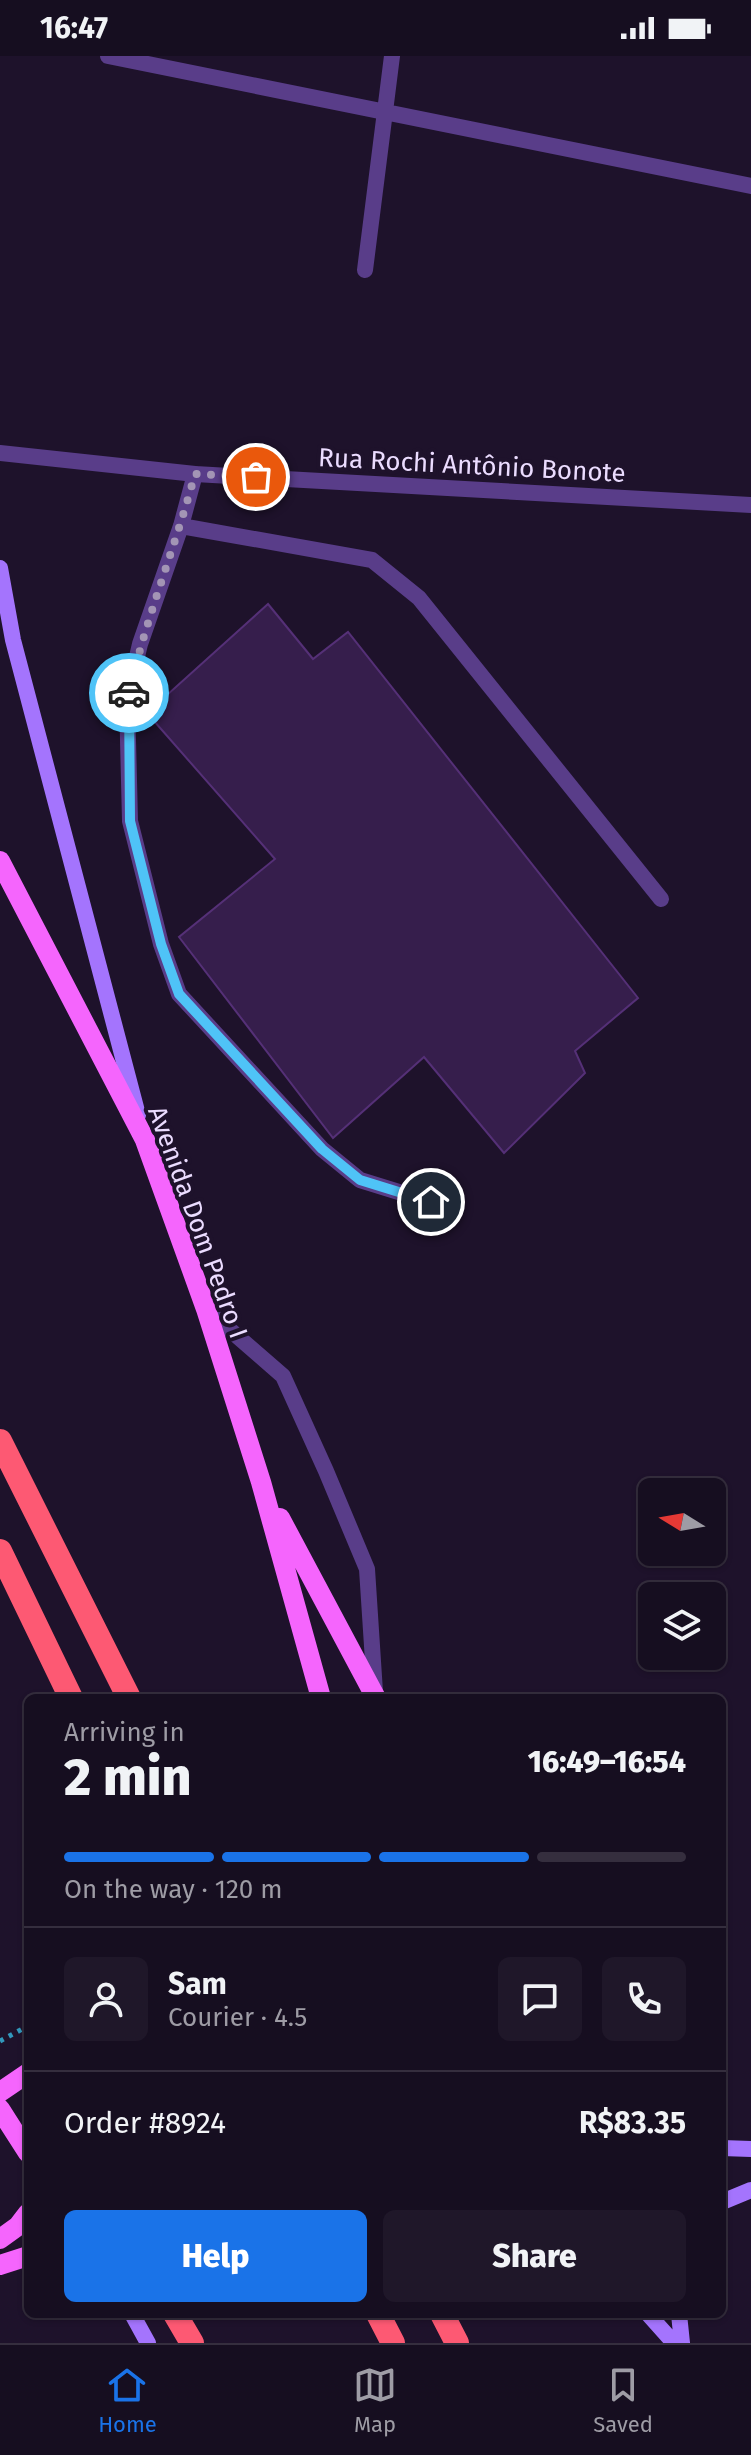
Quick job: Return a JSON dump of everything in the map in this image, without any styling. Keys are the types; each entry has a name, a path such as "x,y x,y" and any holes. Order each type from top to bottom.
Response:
{"highway":[{"path":"0,1441 127,1694"},
{"path":"0,1551 69,1694"},
{"path":"177,2318 192,2343"},
{"path":"380,2318 393,2343"},
{"path":"444,2318 457,2343"}],"main road":[{"path":"0,568 13,640 145,1140"},
{"name":"Avenida Dom Pedro I","path":"0,861 145,1140 206,1309 261,1482 320,1694"},
{"name":"Avenida Dom Pedro I","path":"261,1482 374,1694"},
{"path":"0,2092 24,2076"},
{"path":"0,2109 24,2147"},
{"path":"726,2148 751,2149"},
{"path":"726,2200 751,2190"},
{"path":"0,2239 24,2218"},
{"path":"0,2265 24,2257"},
{"path":"134,2318 148,2343"},
{"path":"652,2318 674,2343"},
{"path":"679,2318 682,2343"}],"street":[{"path":"108,56 751,186"},
{"path":"365,270 392,56"},
{"name":"Rua Rochi Antônio Bonote","path":"0,453 195,474 751,505"},
{"path":"195,474 181,526 140,644 127,699 130,821 165,957 179,994 322,1149 360,1180 431,1202"},
{"path":"181,526 372,560 419,598 661,899"},
{"path":"206,1309 283,1376 326,1471 367,1569 376,1694"}],"path":[{"path":"0,2041 24,2028"}],"building":[{"path":"268,604 313,659 348,632 638,998 575,1051 585,1073 504,1153 424,1057 333,1138 179,937 275,859 147,713"}],"way so far":[{"path":"129,693 140,644 181,526 195,474 256,477"}],"route":[{"path":"129,693 130,821 161,944 179,994 322,1149 360,1180 431,1202"}]}
